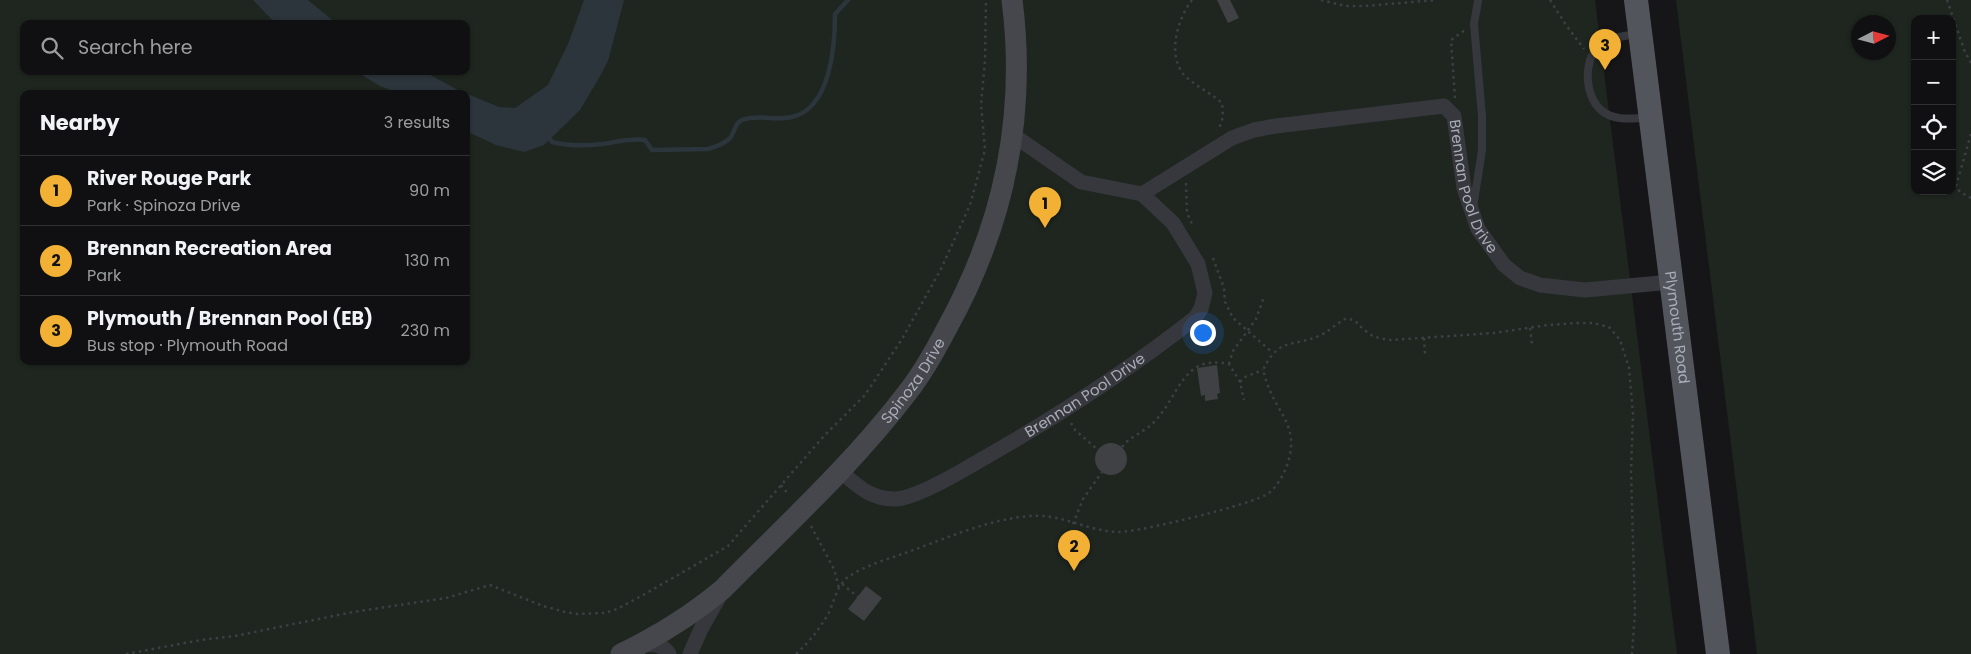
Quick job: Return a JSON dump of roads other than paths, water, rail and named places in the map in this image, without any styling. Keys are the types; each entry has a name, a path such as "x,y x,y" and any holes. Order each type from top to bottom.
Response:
{"main road":[{"name":"Plymouth Road","path":"1636,0 1718,654"}],"street":[{"name":"Spinoza Drive","path":"621,654 640,645 686,616 723,589 840,470 908,392 928,362 964,297 992,228 1005,183 1013,134 1017,56 1012,0"},
{"name":"Brennan Pool Drive","path":"840,470 872,496 886,499 899,498 944,480 1009,445 1104,385 1161,345 1195,318 1201,308 1205,293 1198,264 1173,223 1142,194 1232,138 1254,130 1444,106 1454,116 1464,188 1478,229 1504,266 1520,278 1540,285 1584,290 1672,282"},
{"path":"1013,134 1081,182 1142,194"},
{"path":"690,654 701,629 723,589"},
{"path":"640,645 656,644 663,647 669,654"}],"lane":[{"path":"1472,213 1479,181 1482,150 1482,116 1474,24 1478,1"},
{"path":"1640,34 1612,39 1598,45 1591,58 1588,74 1591,98 1604,112 1622,119 1651,117"}],"waterway":[{"path":"548,135 552,142 570,145 596,145 629,140 645,140 652,150 708,149 729,139 739,121 748,118 792,117 805,111 823,89 832,58 835,14 848,0"}],"place":[{"name":"Plymouth / Brennan Pool (EB)","path":"1605,70"},
{"name":"River Rouge Park","path":"1045,228"},
{"name":"Brennan Recreation Area","path":"1074,571"}]}
